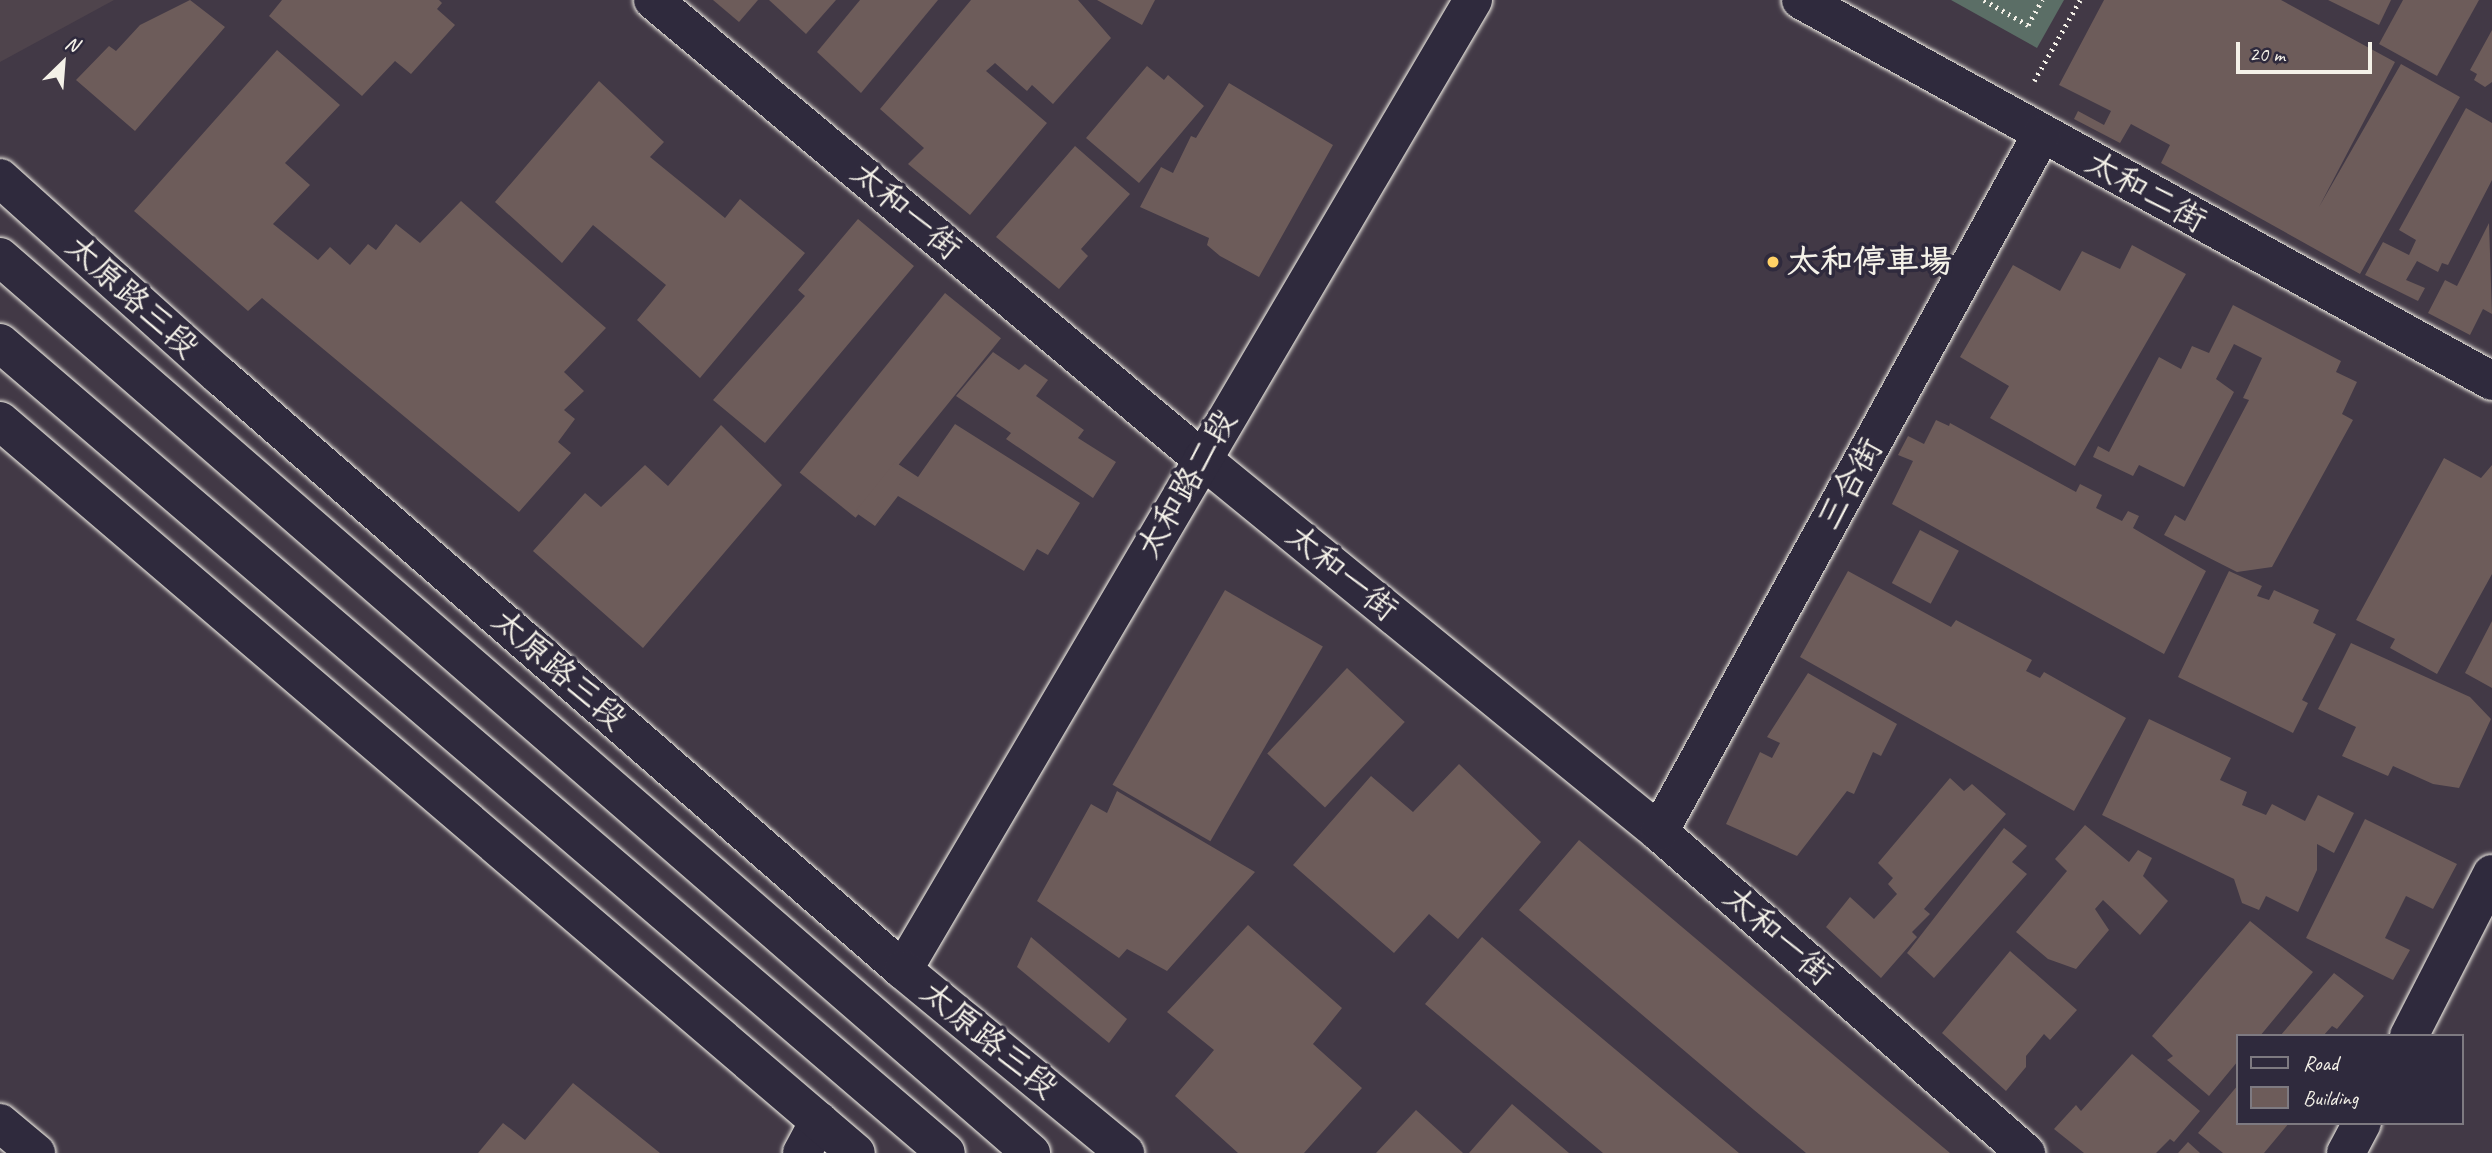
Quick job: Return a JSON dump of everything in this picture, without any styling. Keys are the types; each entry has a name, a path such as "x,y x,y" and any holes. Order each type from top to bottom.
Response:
{"main road":[{"name":"太和一街","path":"653,0 1202,458 1659,832 2026,1153"},
{"name":"太和路二段","path":"903,970 1473,0"},
{"name":"太和二街","path":"1801,0 2041,135 2492,381"},
{"name":"三合街","path":"1659,832 2041,135"},
{"name":"太原路三段","path":"0,178 219,375 903,970 1125,1153"},
{"name":"太原路三段","path":"0,257 1031,1153"},
{"path":"0,344 946,1153"},
{"path":"0,421 810,1137 856,1153"},
{"path":"2410,1034 2492,874"},
{"path":"0,1123 36,1153"},
{"path":"2346,1153 2361,1125"}],"path":[{"path":"1984,0 2028,25 2042,0"},
{"path":"2020,78 2032,85 2080,0"}],"shaded area":[{"path":"0,0 114,0 0,62"}],"green space":[{"path":"1951,0 2064,0 2037,48"}],"building":[{"path":"190,0 225,27 135,131 76,80 109,46 116,51 140,25"},
{"path":"282,0 439,0 442,3 437,9 455,25 411,74 395,61 362,96 269,16"},
{"path":"713,0 758,0 739,22"},
{"path":"769,0 836,0 806,34"},
{"path":"860,0 938,0 861,93 817,52"},
{"path":"971,0 1078,0 1111,38 1053,104 1032,85 1027,91 995,63 986,71 1047,123 970,215 908,164 924,148 880,109"},
{"path":"1097,0 1155,0 1142,25"},
{"path":"2104,0 2281,0 2395,62 2319,207 2401,64 2460,97 2360,274 2161,163 2170,145 2131,124 2120,143 2074,119 2078,111 2104,125 2111,111 2059,85"},
{"path":"2328,0 2391,0 2379,25"},
{"path":"2403,0 2479,0 2437,76 2379,44"},
{"path":"2492,30 2492,82 2485,87 2474,80 2477,74 2470,70"},
{"path":"277,50 340,105 285,163 310,185 273,224 318,260 330,247 350,265 368,244 376,250 396,224 420,243 461,201 606,328 564,372 584,391 564,410 575,419 558,442 571,453 519,512 262,298 248,311 134,211"},
{"path":"1147,66 1164,80 1168,75 1204,106 1139,183 1086,138"},
{"path":"599,81 664,142 650,157 725,218 740,199 805,253 700,378 637,320 666,285 593,225 562,263 495,202"},
{"path":"1229,83 1333,145 1259,277 1220,256 1207,245 1209,238 1140,207 1161,167 1173,173 1191,136 1196,138"},
{"path":"2466,108 2492,123 2492,180 2448,265 2442,263 2438,272 2417,261 2406,280 2425,288 2418,301 2365,275 2383,242 2409,255 2416,240 2399,230"},
{"path":"1075,146 1130,194 1081,249 1088,256 1059,289 996,237"},
{"path":"858,219 914,266 765,443 713,400 805,296 798,290"},
{"path":"2489,223 2492,314 2483,309 2470,335 2428,313 2445,280 2457,286"},
{"path":"2132,245 2186,274 2075,466 1990,418 2009,386 1960,357 2013,265 2060,291 2082,251 2120,269"},
{"path":"945,293 1001,338 856,518 800,473"},
{"path":"2233,305 2341,361 2336,372 2357,382 2342,414 2353,420 2272,567 2237,572 2164,535 2175,515 2185,521 2249,400 2243,398 2262,358 2234,344 2216,379 2234,392 2184,487 2139,465 2133,476 2093,457 2098,446 2109,452 2159,357 2181,369 2192,346 2209,353"},
{"path":"993,352 1019,370 1025,364 1048,380 1036,396 1084,430 1078,438 1116,462 1093,498 1006,439 1011,433 956,396"},
{"path":"1936,420 1949,426 1950,423 2076,492 2080,484 2102,495 2096,508 2122,521 2128,511 2139,516 2133,528 2206,571 2164,654 1892,504 1913,461 1898,455 1908,436 1924,444"},
{"path":"955,424 1080,503 1048,555 1037,549 1024,571 898,496 875,526 855,512 895,462 918,477"},
{"path":"721,425 782,485 643,648 533,551 585,493 601,507 645,465 668,486"},
{"path":"2444,458 2481,478 2492,465 2492,574 2437,674 2390,648 2395,639 2356,620"},
{"path":"1920,530 1959,551 1931,604 1892,583"},
{"path":"1848,571 1951,627 1956,620 2032,660 2026,671 2040,678 2044,672 2126,718 2074,811 1800,657"},
{"path":"2229,571 2262,586 2257,596 2269,600 2274,590 2319,610 2313,623 2336,634 2302,700 2308,703 2293,733 2178,677"},
{"path":"1225,590 1323,646 1210,841 1112,785"},
{"path":"2492,621 2492,688 2465,673"},
{"path":"2351,643 2470,697 2491,719 2459,788 2433,784 2393,766 2388,776 2342,756 2356,727 2318,709"},
{"path":"1347,668 1405,722 1325,807 1267,754"},
{"path":"1808,673 1897,724 1881,756 1873,752 1854,794 1847,791 1797,856 1726,824 1760,752 1772,758 1780,743 1767,737"},
{"path":"2149,719 2231,758 2220,780 2247,792 2242,805 2266,815 2272,804 2305,821 2318,795 2354,813 2334,853 2317,844 2317,870 2298,912 2266,896 2259,910 2242,903 2234,879 2102,815"},
{"path":"1459,764 1541,842 1458,939 1429,914 1394,953 1293,865 1371,776 1413,812"},
{"path":"1950,778 1964,791 1972,784 2006,814 1924,909 1930,914 1912,932 1917,937 1881,978 1826,927 1850,897 1874,919 1897,894 1888,884 1893,878 1878,863"},
{"path":"1117,791 1255,872 1167,971 1127,949 1119,958 1037,901 1091,804 1107,813"},
{"path":"2365,819 2457,864 2433,909 2406,896 2385,938 2410,950 2393,980 2306,938"},
{"path":"2085,825 2129,862 2138,850 2152,858 2143,876 2168,901 2140,935 2103,900 2095,909 2109,930 2076,969 2048,959 2016,932 2067,871 2055,859"},
{"path":"2004,828 2027,846 2012,862 2027,874 1934,978 1907,953"},
{"path":"1579,840 1950,1153 1806,1153 1754,1110 1519,910"},
{"path":"2250,921 2313,972 2262,1034 2236,1034 2236,1063 2209,1096 2167,1060 2173,1056 2152,1036"},
{"path":"1248,925 1342,1008 1313,1044 1362,1088 1304,1153 1238,1153 1175,1096 1214,1050 1167,1012"},
{"path":"1031,937 1127,1019 1109,1043 1017,967"},
{"path":"1482,937 1739,1153 1603,1153 1425,1004"},
{"path":"2010,951 2077,1010 2050,1040 2044,1034 2026,1056 2026,1067 2006,1091 1942,1033"},
{"path":"2334,973 2364,996 2337,1029 2332,1026 2325,1034 2282,1034"},
{"path":"2132,1054 2200,1111 2174,1142 2170,1139 2156,1153 2084,1153 2054,1129 2076,1105 2081,1111"},
{"path":"573,1083 660,1153 478,1153 503,1123 525,1140"},
{"path":"2236,1087 2236,1125 2287,1125 2264,1153 2223,1153 2198,1133"},
{"path":"1512,1104 1569,1153 1469,1153"},
{"path":"1416,1110 1463,1153 1376,1153"},
{"path":"2188,1142 2200,1153 2178,1153"}],"place":[{"name":"太和停車場","path":"1773,262"}]}
